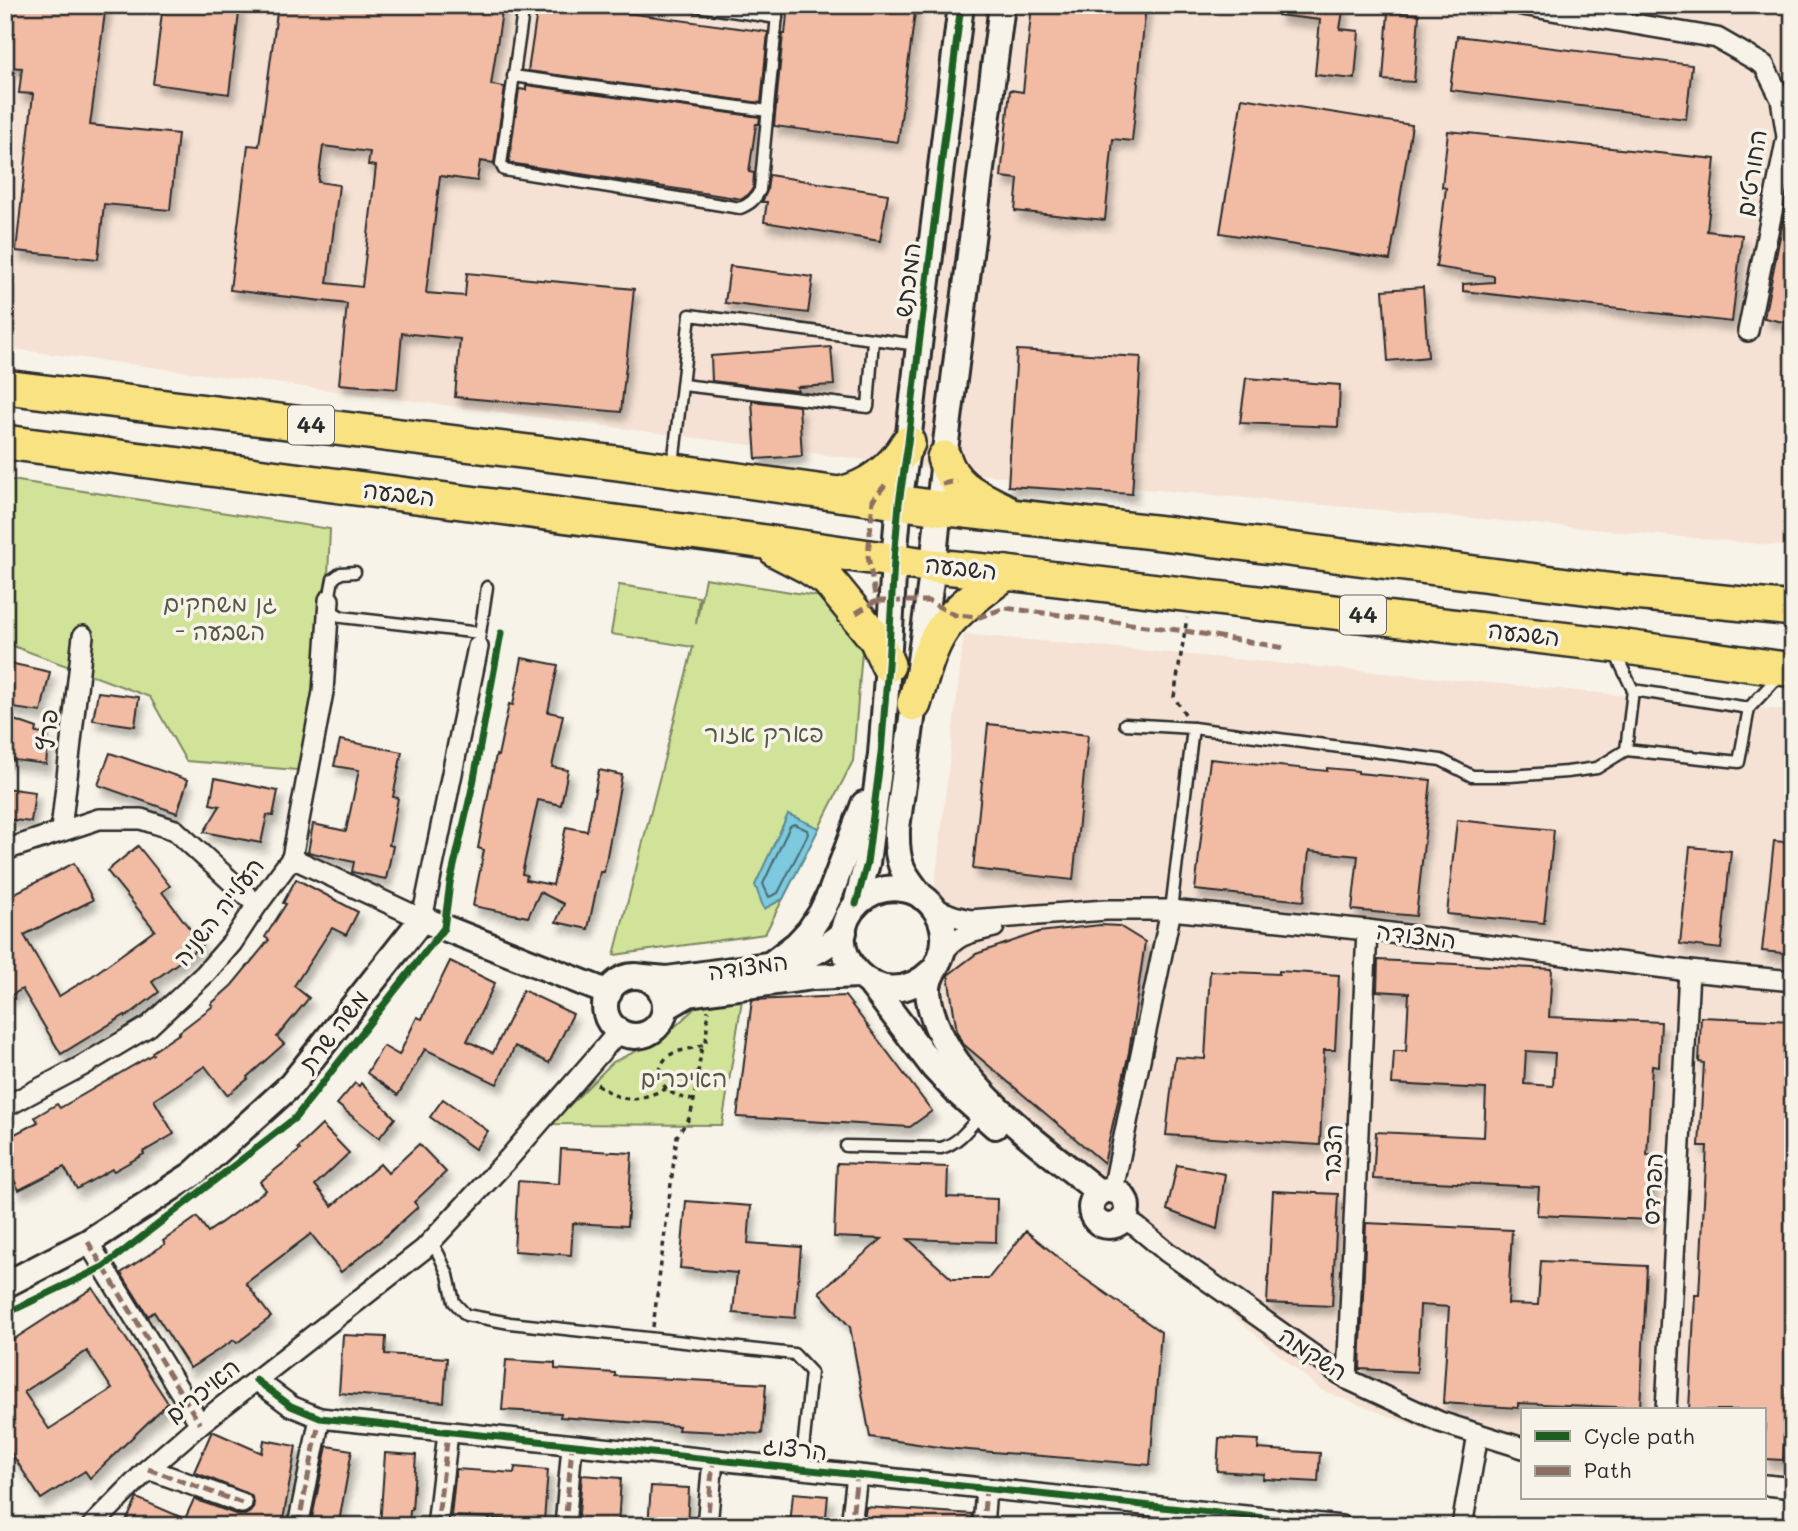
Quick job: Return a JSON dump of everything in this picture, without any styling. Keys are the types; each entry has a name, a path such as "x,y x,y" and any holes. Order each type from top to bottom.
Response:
{"highway":[{"name":"44","path":"5,387 672,471 939,508 1171,534 1615,591 1793,610"},
{"name":"השבעה","path":"5,442 933,566 1611,645 1789,669"},
{"path":"837,495 855,491 877,479 900,458 908,443"},
{"path":"944,458 951,474 970,494 1016,516"},
{"path":"744,539 777,551 828,580 876,639 888,665"},
{"path":"914,704 934,644 944,627 1006,573"}],"street":[{"name":"המכתש","path":"881,754 899,503 961,5"},
{"path":"1002,5 896,850 901,868 943,924 944,936 928,984 931,1008 946,1044 965,1073 1006,1117 1101,1197"},
{"name":"החורטים","path":"1522,5 1717,38 1764,65 1781,99 1787,137 1748,331"},
{"path":"329,600 323,692 292,858 422,919 609,993"},
{"name":"פרץ","path":"61,830 83,636"},
{"name":"משה שרת","path":"5,1285 88,1242 193,1174 291,1085 422,919 479,640"},
{"path":"881,754 867,863 856,904 844,932 846,955 934,1068 957,1092 981,1114 1101,1197"},
{"path":"771,964 797,944 821,913 855,831 881,754"},
{"path":"5,850 99,819 141,819 175,830 257,905"},
{"name":"העלייה השניה","path":"5,1107 149,1026 205,974 232,943 292,858"},
{"path":"856,904 869,894 886,889 915,892 928,902"},
{"name":"המצודה","path":"928,902 954,916 970,920 1107,910 1171,911 1367,930 1689,971 1793,981"},
{"path":"1124,1219 1114,1226 1102,1225 1094,1217 1171,911"},
{"name":"המצודה","path":"937,963 951,942 961,936 1039,914"},
{"name":"הצבר","path":"1347,1379 1367,930"},
{"name":"המצודה","path":"644,977 667,979 806,958 822,950 844,932"},
{"path":"864,979 886,988 903,988 920,981 937,963"},
{"name":"הפרדס","path":"1666,1408 1689,971"},
{"path":"644,977 660,989 664,998 663,1018 657,1027 648,1033 628,1035 611,1024 606,1003 609,993 623,979 644,977"},
{"name":"המצודה","path":"665,1008 689,994 709,991 813,978 864,979"},
{"name":"האיכרים","path":"92,1526 148,1469 200,1424 424,1249 509,1158 619,1031"},
{"name":"השקמה","path":"1124,1219 1347,1379 1440,1422 1521,1447"},
{"path":"88,1242 200,1424"},
{"name":"הרצוג","path":"256,1380 291,1406 320,1418 1341,1526"},
{"path":"298,1526 320,1418"},
{"path":"438,1526 448,1433"},
{"path":"1462,1526 1478,1434"},
{"path":"565,1526 572,1446"},
{"path":"707,1526 713,1460"},
{"path":"148,1469 242,1503"},
{"name":"הרצוג","path":"851,1526 857,1475"},
{"path":"1766,1485 1793,1485"},
{"path":"983,1526 986,1489"}],"lane":[{"path":"524,5 501,164 504,170 740,208 756,198 760,190 778,5"},
{"path":"690,5 777,18"},
{"path":"513,76 768,111"},
{"path":"672,471 691,315 919,345"},
{"path":"683,385 868,407 873,340"},
{"path":"355,572 341,573 333,579 329,600 333,612 342,617 479,640 487,587"},
{"path":"1611,645 1633,690 1626,750"},
{"path":"1125,724 1194,728 1441,760 1472,776 1510,776 1597,768 1626,750 1738,762 1749,708 1789,669"},
{"path":"1633,690 1749,708"},
{"path":"1171,911 1194,728"},
{"path":"846,1146 941,1149 951,1146 961,1138 981,1114"},
{"path":"431,1241 448,1275 454,1302 466,1315 510,1323 794,1354 811,1372 801,1469"}],"path":[{"path":"1174,697 1191,595"},
{"path":"694,1100 678,1098 666,1089 658,1077 660,1065 668,1056 706,1043 709,991"},
{"path":"652,1339 677,1136 690,1117 702,1045"},
{"path":"582,1073 611,1095 624,1099 635,1100 666,1089"}],"shaded area":[{"path":"5,5 1793,5 1793,547 966,473 5,348"},
{"path":"964,634 1793,711 1793,1498 1766,1497 1766,1408 1521,1408 1521,1460 1432,1433 1321,1390 916,1048"}],"green space":[{"name":"גן משחקים - השבעה","path":"5,479 330,529 323,692 309,771 186,761 150,697 13,646 5,632"},
{"name":"פארק אזור","path":"705,578 828,598 862,651 853,761 765,934 614,955 693,647 611,634 619,585 699,597 696,624"},
{"name":"האיכרים","path":"742,1000 722,1125 551,1124 613,1062 662,1039 696,1007"}],"water":[{"path":"788,814 819,828 783,899 764,909 755,885"}],"building":[{"path":"5,5 106,5 90,125 178,134 170,210 104,204 98,259 16,251 33,94 19,93 22,68 5,67"},
{"path":"163,5 240,5 229,94 153,84"},
{"path":"278,5 503,5 491,85 505,87 494,163 480,161 477,181 440,176 426,293 465,296 467,273 634,289 621,412 455,397 460,339 402,333 397,389 339,384 347,304 230,290 248,145 259,146","holes":["323,146 370,152 368,165 376,166 362,287 327,283 339,185 318,182"]},
{"path":"538,5 568,5 768,32 761,103 528,71"},
{"path":"788,5 916,5 898,142 774,126"},
{"path":"1032,5 1146,5 1132,141 1113,139 1105,220 1015,211 1018,179 1001,177 1010,90 1023,92"},
{"path":"1279,5 1344,5 1340,29 1359,31 1355,79 1315,75 1320,20 1278,15"},
{"path":"1388,12 1419,14 1414,82 1383,80"},
{"path":"1457,36 1692,65 1686,119 1450,90"},
{"path":"526,85 760,117 759,124 756,124 749,172 754,173 753,188 742,199 509,163 519,89 526,90"},
{"path":"1242,98 1412,125 1390,260 1220,233"},
{"path":"1448,131 1715,159 1707,231 1742,235 1732,322 1463,291 1463,284 1494,282 1494,276 1436,267 1446,188 1442,187"},
{"path":"769,175 888,194 880,241 764,222 767,202 762,202"},
{"path":"1786,206 1793,207 1793,324 1764,318"},
{"path":"730,266 813,277 808,313 725,303"},
{"path":"1423,287 1428,357 1388,361 1383,290"},
{"path":"831,347 834,385 797,387 798,391 712,381 711,356"},
{"path":"1017,350 1141,357 1132,494 1008,486"},
{"path":"1246,378 1340,385 1338,427 1240,423"},
{"path":"752,401 799,406 802,456 756,459"},
{"path":"522,658 558,665 548,712 563,715 552,767 568,770 561,805 538,800 522,874 527,875 526,880 553,885 566,827 587,831 599,770 622,775 604,872 600,872 588,929 556,922 564,904 540,892 528,917 473,906 484,850 478,848 489,790 509,704 513,705"},
{"path":"5,662 50,672 41,712 13,708 5,704"},
{"path":"98,692 139,697 135,726 93,720"},
{"path":"11,719 37,728 36,733 49,735 46,764 6,759"},
{"path":"988,724 1088,735 1073,880 973,869"},
{"path":"340,740 402,752 393,797 398,798 386,879 352,872 354,862 308,852 313,824 346,831 359,770 334,766"},
{"path":"110,753 188,780 177,813 98,785"},
{"path":"1210,759 1327,771 1327,768 1431,780 1416,916 1352,910 1358,856 1309,851 1304,901 1195,890"},
{"path":"215,778 278,791 273,816 267,815 261,843 204,832 220,806 210,804"},
{"path":"5,788 35,792 31,822 5,819"},
{"path":"1457,820 1554,830 1544,923 1447,914"},
{"path":"1774,841 1793,843 1793,954 1762,951"},
{"path":"138,846 170,886 162,892 202,945 152,982 159,992 126,1017 125,1015 61,1054 22,989 5,999 5,898 74,863 93,900 24,935 59,996 92,976 155,930 107,871"},
{"path":"1690,847 1731,851 1721,949 1680,944"},
{"path":"296,879 358,912 346,935 332,928 294,986 309,998 277,1037 284,1044 227,1095 205,1066 154,1100 174,1134 114,1171 112,1169 77,1189 64,1167 19,1190 5,1162 5,1139 38,1122 35,1117 57,1104 60,1108 153,1054 152,1052 213,1006 211,1004 232,985 269,940 265,937 286,904 283,903"},
{"path":"1100,925 1119,926 1145,942 1129,1052 1104,1163 962,1043 957,1032 948,975 976,954 1039,932"},
{"path":"1378,960 1552,969 1549,1017 1661,1022 1659,1066 1652,1065 1647,1155 1654,1156 1650,1220 1537,1215 1539,1187 1373,1179 1376,1132 1484,1137 1486,1089 1392,1084 1394,1051 1406,1051 1409,993 1377,991","holes":["1526,1051 1555,1053 1553,1086 1524,1084"]},
{"path":"450,961 495,983 467,1041 493,1053 523,990 573,1014 549,1063 515,1046 497,1084 425,1049 398,1095 367,1073 383,1046 399,1055 417,1017 422,1019"},
{"path":"1210,971 1279,974 1279,971 1339,975 1335,1050 1324,1050 1320,1145 1166,1135 1175,1057 1205,1059"},
{"path":"845,996 932,1111 910,1127 737,1117 752,1000"},
{"path":"1701,1017 1793,1021 1793,1367 1788,1367 1783,1460 1766,1459 1766,1408 1689,1408 1695,1295 1699,1295 1707,1146 1699,1146 1704,1063 1699,1062"},
{"path":"355,1083 359,1086 361,1083 395,1118 379,1138 337,1104"},
{"path":"443,1099 488,1131 475,1149 430,1117"},
{"path":"322,1125 349,1153 315,1185 332,1206 380,1164 388,1173 419,1144 446,1172 414,1202 418,1207 341,1272 311,1234 246,1283 271,1317 237,1343 234,1340 190,1368 154,1312 148,1316 121,1273 165,1244 163,1241 197,1217 208,1232 266,1190 260,1182 300,1150 298,1148"},
{"path":"561,1149 632,1153 627,1226 573,1223 571,1255 514,1251 518,1181 559,1184"},
{"path":"837,1163 948,1167 947,1197 997,1199 996,1242 908,1239 952,1279 988,1279 1026,1231 1081,1276 1161,1332 1150,1465 945,1448 870,1437 850,1327 819,1292 882,1239 834,1237"},
{"path":"1177,1165 1225,1174 1217,1229 1167,1210"},
{"path":"1273,1191 1338,1194 1332,1306 1267,1303"},
{"path":"686,1201 751,1206 748,1243 801,1247 795,1318 733,1313 737,1273 680,1268"},
{"path":"1366,1223 1512,1230 1508,1304 1538,1305 1541,1261 1647,1266 1640,1408 1518,1403 1518,1408 1443,1403 1449,1307 1420,1305 1417,1372 1360,1369"},
{"path":"93,1288 168,1403 90,1478 85,1471 41,1499 5,1443 5,1345","holes":["87,1351 112,1389 49,1429 24,1392"]},
{"path":"343,1335 386,1337 385,1354 447,1358 444,1402 339,1393"},
{"path":"506,1360 555,1363 555,1369 615,1373 615,1376 766,1384 762,1434 678,1430 679,1426 560,1417 561,1413 502,1410"},
{"path":"212,1431 262,1453 264,1440 296,1446 282,1526 124,1526 137,1498 185,1519 194,1499 238,1515 250,1512 254,1502 251,1495 194,1472"},
{"path":"1219,1438 1259,1440 1258,1449 1320,1453 1318,1482 1263,1479 1264,1474 1217,1471"},
{"path":"327,1446 352,1450 339,1522 312,1518"},
{"path":"385,1453 416,1455 409,1526 380,1526"},
{"path":"515,1467 548,1470 544,1521 451,1516 456,1469 514,1473"},
{"path":"582,1475 621,1478 618,1526 578,1526"},
{"path":"651,1486 689,1488 687,1526 648,1526"},
{"path":"793,1493 828,1496 825,1526 790,1526"},
{"path":"866,1507 972,1514 971,1526 863,1526"}],"marked path":[{"path":"942,484 957,481"},
{"path":"856,613 876,601 868,556 873,500 885,485"},
{"path":"876,601 928,601 955,615 980,617 1005,608 1185,631 1285,648"},
{"path":"88,1242 200,1424"},
{"path":"298,1526 320,1418"},
{"path":"437,1526 448,1433"},
{"path":"565,1526 572,1446"},
{"path":"707,1526 713,1460"},
{"path":"148,1469 242,1503"},
{"path":"851,1526 857,1475"},
{"path":"983,1526 986,1489"}],"cycle path":[{"path":"856,904 867,863 881,754 899,503 961,5"},
{"path":"5,1314 103,1267 295,1118 444,928 450,883 473,784 501,633"},
{"path":"256,1380 291,1406 320,1418 1341,1526"}]}
